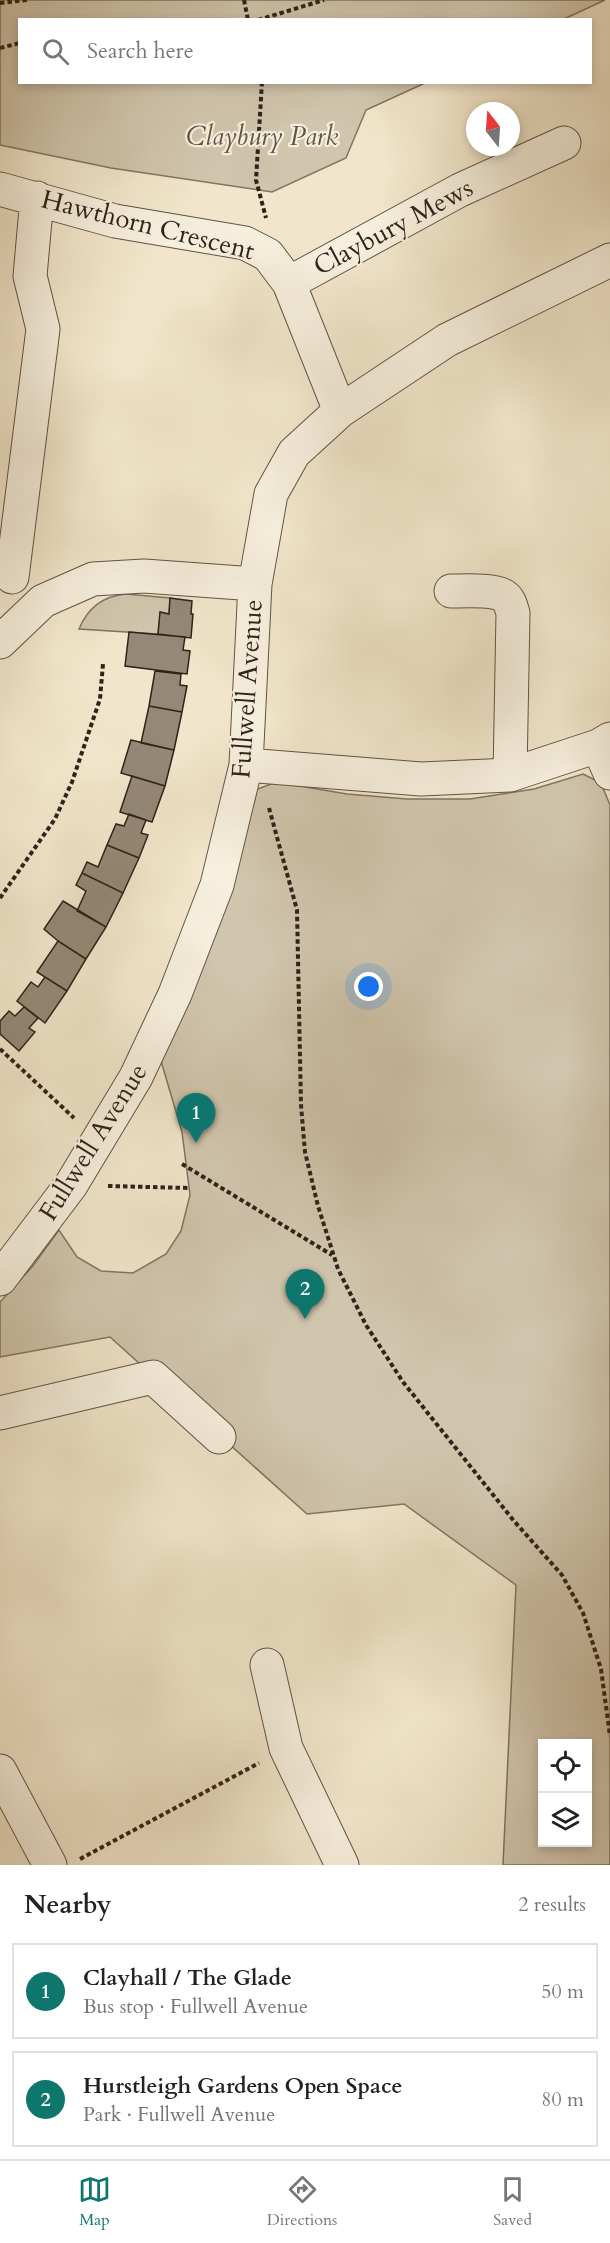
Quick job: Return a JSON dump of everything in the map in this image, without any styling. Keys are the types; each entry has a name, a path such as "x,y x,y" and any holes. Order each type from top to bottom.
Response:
{"street":[{"name":"Claybury Mews","path":"289,283 460,190 564,142"},
{"name":"Hawthorn Crescent","path":"0,189 115,220 245,243 268,255 289,283 340,411"},
{"path":"37,198 30,276 43,329 6,576 43,601"},
{"name":"Fullwell Avenue","path":"3,1269 71,1185 100,1141 136,1077 175,994 217,885 246,765 255,584 272,494 294,453 340,411 447,340 610,260"},
{"path":"0,642 43,601 93,579 144,576 255,584"},
{"path":"451,591 494,592 503,595 510,603 513,613 510,775"},
{"path":"246,765 421,779 510,775 606,753"},
{"path":"0,1413 153,1377 219,1437"},
{"path":"267,1665 286,1748 342,1865"},
{"path":"0,1771 65,1862"}],"path":[{"path":"0,3 27,0"},
{"path":"244,0 248,18"},
{"path":"265,18 324,0"},
{"path":"0,48 18,44"},
{"path":"262,84 255,180 272,238 268,255"},
{"path":"0,898 55,819 72,782 100,699 103,663"},
{"path":"246,765 263,789 297,910 301,1106 304,1140 318,1206 333,1256 366,1325 403,1382 514,1521 561,1575 583,1613 601,1669 610,1736"},
{"path":"0,1049 100,1141"},
{"path":"182,1164 333,1256"},
{"path":"71,1185 190,1188"},
{"path":"65,1862 286,1748"}],"green space":[{"name":"Claybury Park","path":"0,0 605,0 566,18 18,18 18,84 423,84 366,110 346,158 272,192 111,168 0,145"},
{"path":"126,594 170,598 169,614 161,613 158,634 79,629 97,604 110,597"},
{"path":"583,774 601,783 610,805 610,1865 503,1865 516,1585 404,1504 307,1514 110,1337 0,1357 0,1302 32,1267 59,1230 77,1257 101,1271 133,1273 166,1254 181,1231 190,1195 182,1132 161,1061 255,790 276,782 347,794 407,799 470,799 534,789"}],"building":[{"path":"170,598 192,601 191,638 158,634 160,612 169,614"},
{"path":"129,632 185,637 183,650 190,651 187,674 125,666"},
{"path":"155,671 181,674 180,685 187,686 182,712 149,706"},
{"path":"149,706 182,712 174,750 141,743"},
{"path":"131,740 174,750 165,786 121,773"},
{"path":"132,776 165,786 152,822 120,812"},
{"path":"129,814 146,820 141,833 148,835 139,858 107,845 116,824 124,826"},
{"path":"107,845 139,858 123,893 82,873 87,862 98,867"},
{"path":"82,873 123,893 106,927 77,911 86,891 76,885"},
{"path":"63,901 106,927 86,959 44,929"},
{"path":"58,941 86,959 67,991 37,972"},
{"path":"45,977 67,991 45,1023 17,1001 31,982 38,987"},
{"path":"24,1007 38,1018 29,1028 35,1032 19,1051 0,1034 0,1021 9,1011 15,1016"}],"place":[{"name":"Clayhall / The Glade","path":"196,1143"},
{"name":"Hurstleigh Gardens Open Space","path":"305,1319"}]}
